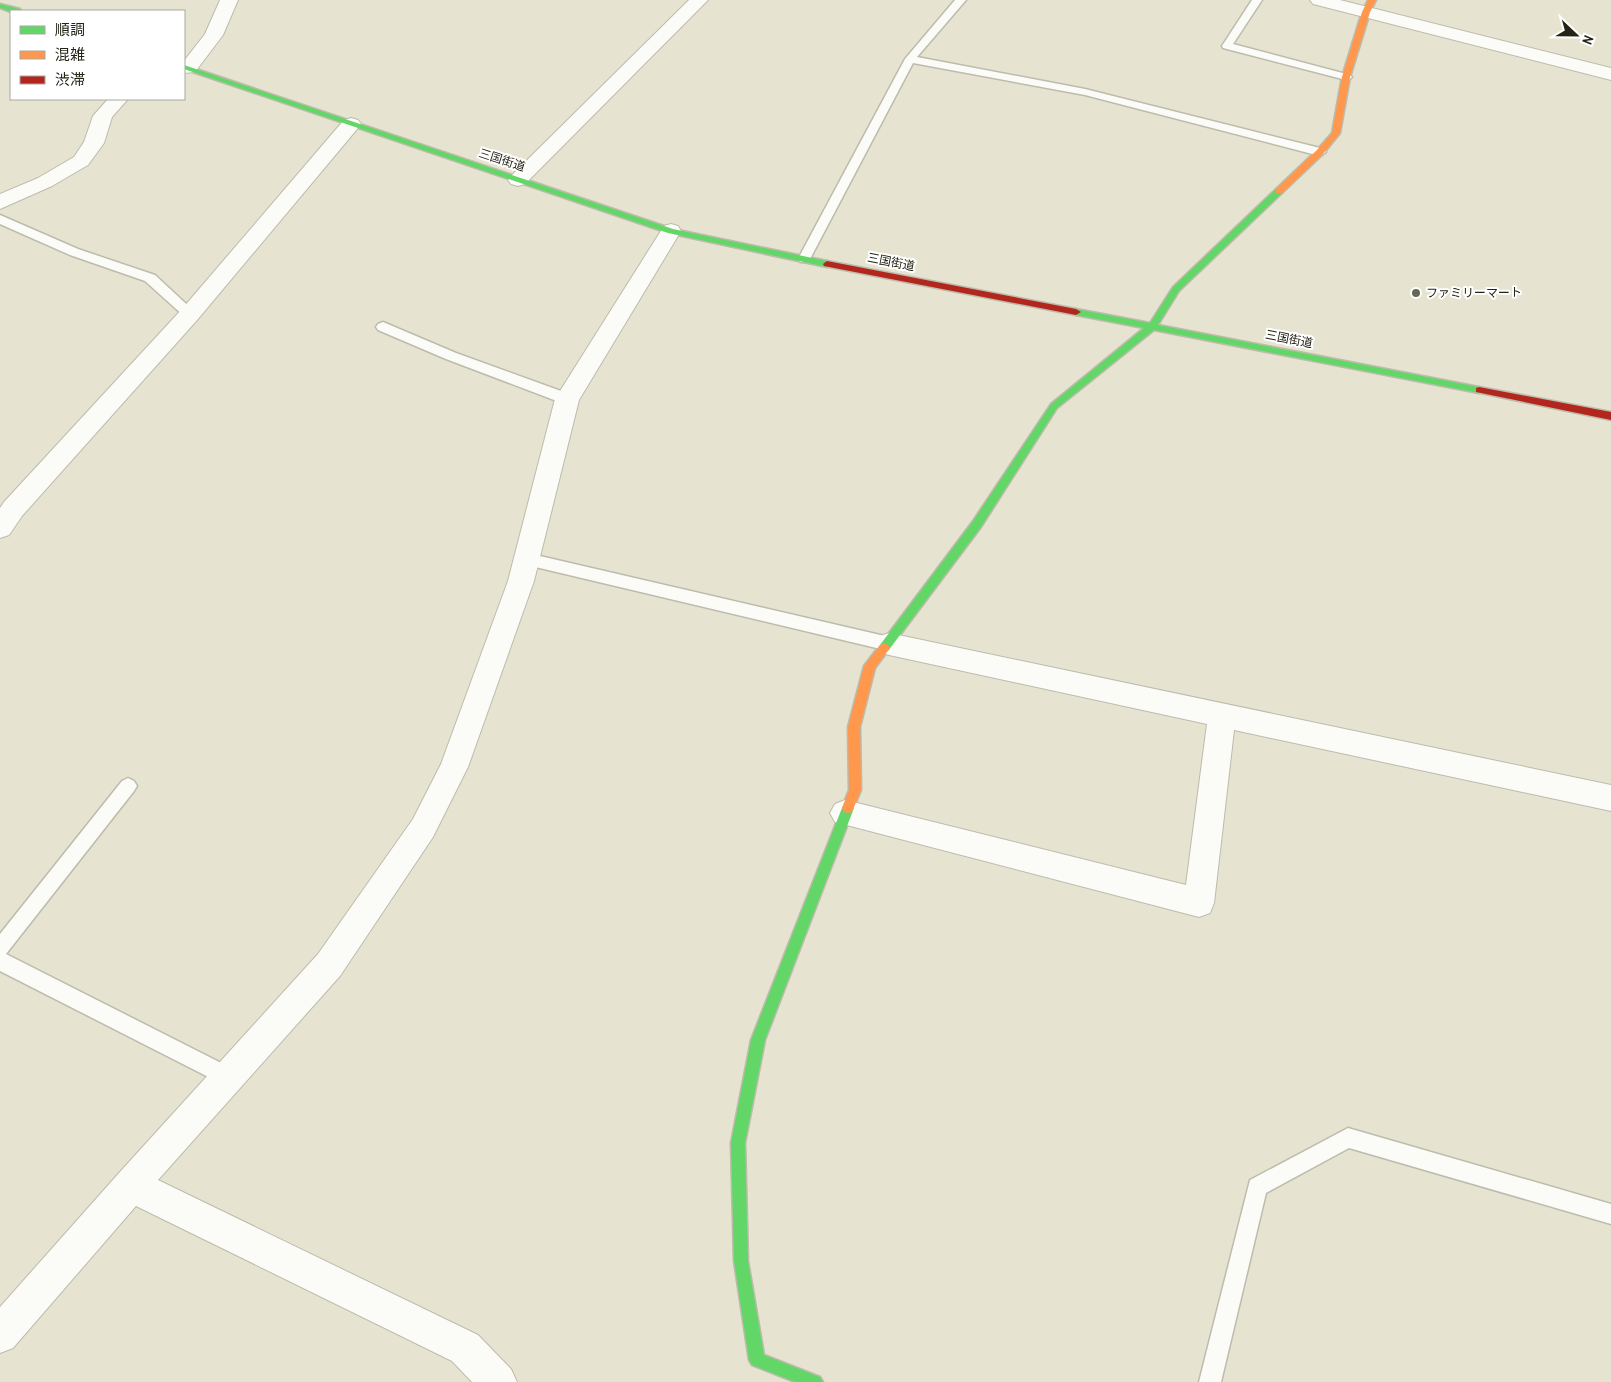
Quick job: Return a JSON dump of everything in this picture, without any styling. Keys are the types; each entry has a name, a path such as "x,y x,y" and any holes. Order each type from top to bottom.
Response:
{"street":[{"path":"186,68 214,35 229,0"},
{"path":"518,180 699,0"},
{"path":"1319,0 1369,6 1611,74"},
{"path":"0,6 14,10"},
{"path":"815,1382 757,1360 742,1261 738,1143 758,1040 855,790 854,727 870,666 889,644 977,524 1054,406 1153,326 1176,289 1320,152 1336,133 1346,77 1369,6"},
{"name":"三国街道","path":"186,68 671,231 804,259 1611,416"},
{"path":"0,202 45,182 81,161 94,143 103,116 117,100"},
{"path":"0,528 13,509 190,314 351,124"},
{"path":"0,1335 131,1185 329,965 423,828 454,767 520,581 568,399 671,231"},
{"path":"889,644 1611,798"},
{"path":"846,814 1199,903 1222,715"},
{"path":"131,1185 466,1348 498,1382"}],"lane":[{"path":"804,259 910,59 961,0"},
{"path":"1257,0 1228,46 1346,77"},
{"path":"910,59 1085,92 1320,152"},
{"path":"0,219 74,252 150,278 190,314"},
{"path":"383,327 451,356 568,399"},
{"path":"527,558 889,644"},
{"path":"0,948 128,786"},
{"path":"0,961 228,1077"},
{"path":"1210,1382 1257,1187 1348,1138 1611,1214"}],"traffic: fast":[{"path":"0,6 14,10"},
{"path":"185,67 671,231 827,264"},
{"path":"884,648 977,524 1054,406 1153,326 1176,289 1279,191"},
{"path":"1076,312 1479,390"},
{"path":"815,1382 757,1360 741,1261 738,1143 758,1040 848,808"}],"traffic: slow":[{"path":"1279,191 1320,152 1336,133 1346,77 1366,12 1372,0"},
{"path":"848,808 855,790 854,727 870,666 884,648"}],"traffic: jam":[{"path":"827,264 1076,312"},
{"path":"1479,390 1611,416"}],"place":[{"name":"ファミリーマート","path":"1416,293"}]}
